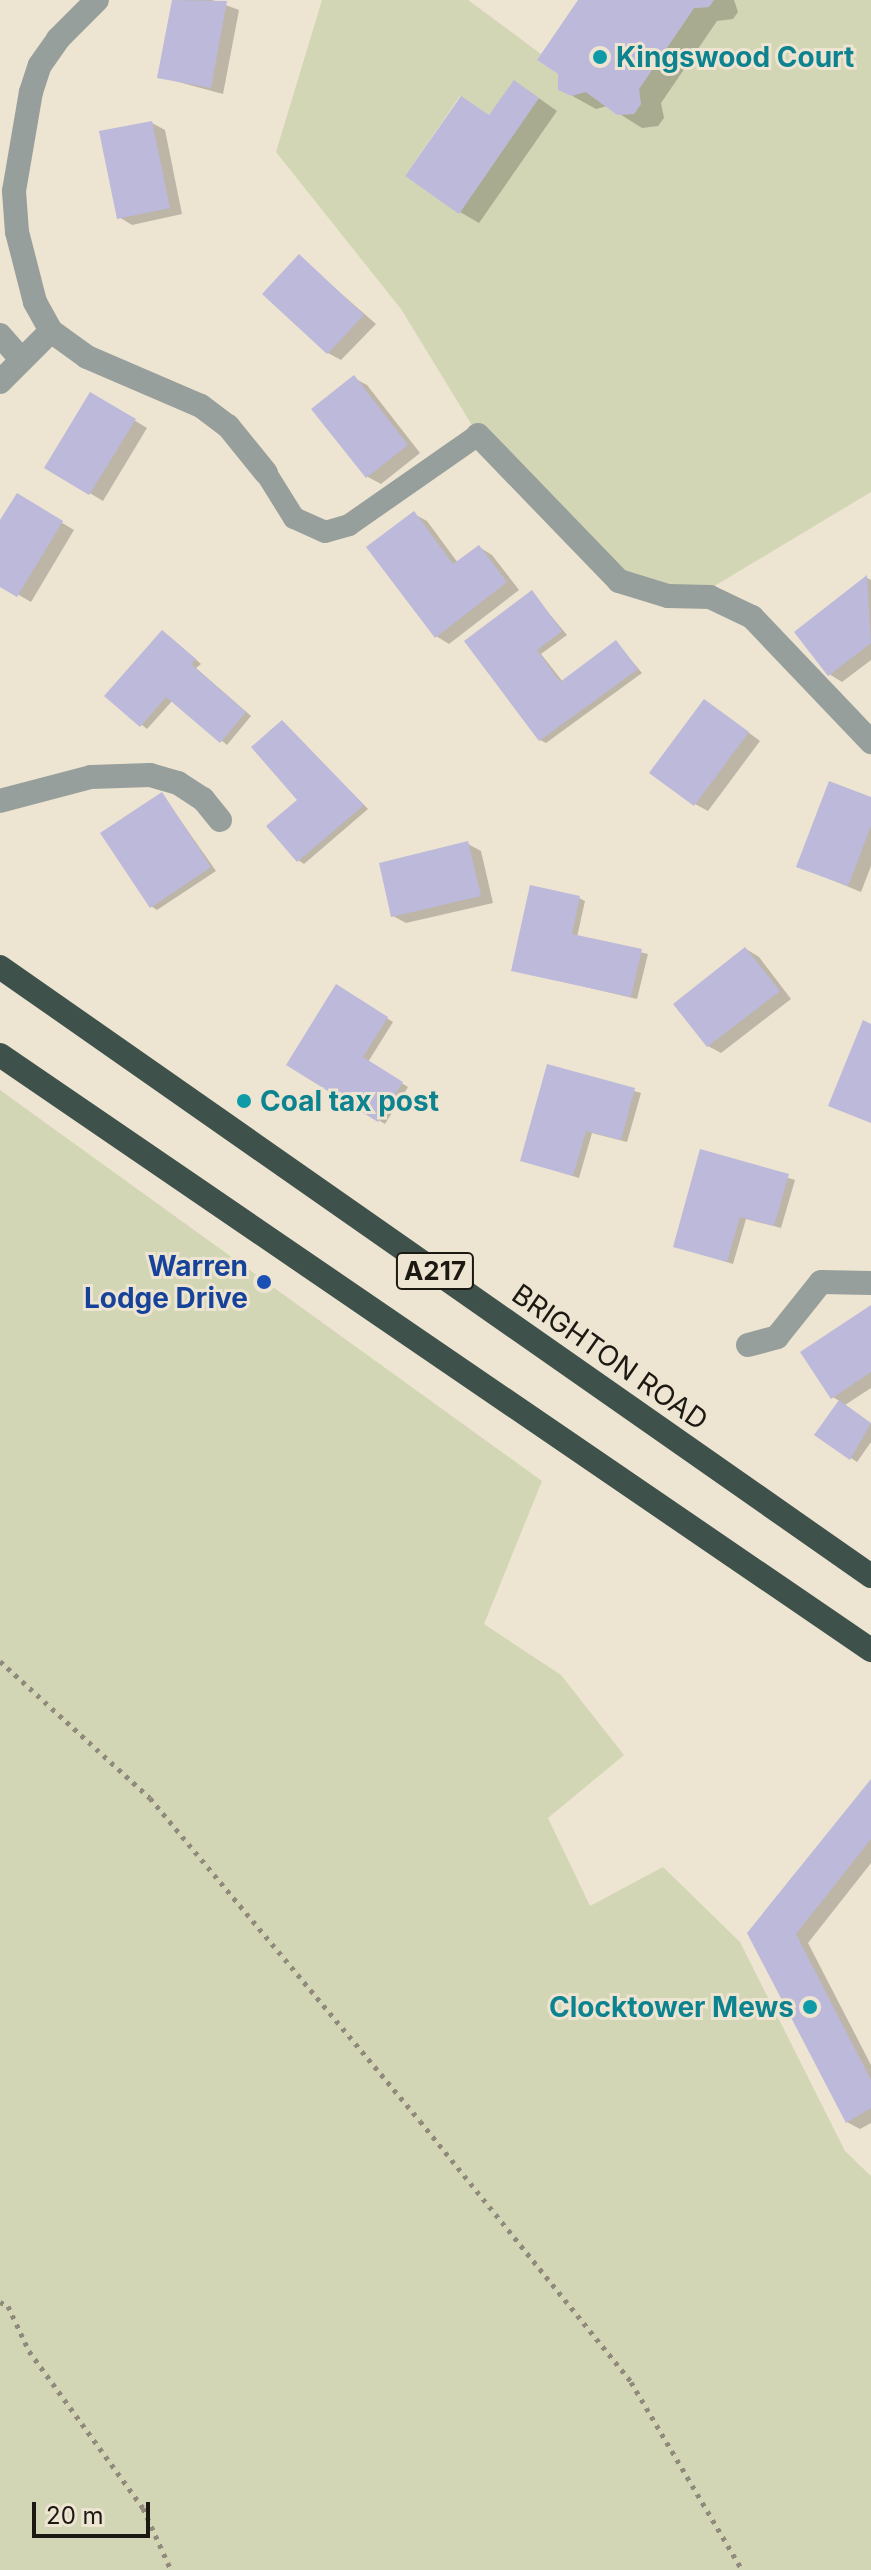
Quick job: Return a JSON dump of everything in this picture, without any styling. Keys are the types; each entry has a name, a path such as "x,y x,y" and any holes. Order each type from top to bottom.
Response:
{"highway":[{"name":"BRIGHTON ROAD","path":"0,967 871,1576"},
{"name":"A217","path":"0,1055 871,1650"}],"street":[{"path":"97,0 76,16 40,65 14,191 35,302 51,331 87,357 201,406 228,426 266,473"},
{"path":"0,382 51,331"},
{"path":"0,335 22,360"},
{"path":"478,435 619,581 668,596 710,597 752,617 871,742"},
{"path":"0,801 91,777 150,775 178,783 203,799 220,820"},
{"path":"748,1345 777,1337 821,1282 871,1283"}],"lane":[{"path":"266,473 294,518 325,532 349,525 478,435"}],"path":[{"path":"0,1661 150,1798 430,2133 631,2382 742,2570"},
{"path":"0,2302 8,2306 29,2351 143,2508 171,2570"}],"green space":[{"path":"322,0 468,0 541,54 537,60 558,74 558,90 571,96 586,92 617,115 634,114 641,104 639,89 694,8 709,7 714,0 871,0 871,492 711,588 619,581 478,435 401,309 276,152","holes":["514,81 539,98 459,213 405,176 460,96 489,115"]},
{"path":"0,1090 542,1481 484,1624 561,1675 624,1755 548,1818 590,1906 663,1867 740,1942 845,2151 871,2176 871,2570 0,2570"}],"building":[{"path":"172,0 227,1 211,88 157,78"},
{"name":"Kingswood Court","path":"578,0 714,0 709,7 694,8 639,89 641,104 634,114 617,115 586,92 571,96 558,90 558,74 537,60"},
{"path":"514,80 539,98 459,214 405,176 461,96 489,115"},
{"path":"152,121 170,208 117,219 99,131"},
{"path":"299,254 364,315 327,354 262,294"},
{"path":"354,375 408,445 366,478 311,409"},
{"path":"90,392 136,419 89,495 44,468"},
{"path":"17,493 63,521 17,597 0,587 0,520"},
{"path":"414,511 453,564 479,545 507,582 435,638 366,547"},
{"path":"867,575 871,643 828,676 794,632"},
{"path":"532,590 562,631 537,650 560,682 616,640 638,669 539,741 464,641"},
{"path":"162,630 196,659 191,664 246,712 220,743 166,697 140,727 104,696"},
{"path":"704,699 749,732 694,806 649,773"},
{"path":"282,720 364,805 297,862 266,826 297,800 251,747"},
{"path":"829,781 871,797 871,826 848,886 796,867"},
{"path":"162,792 211,867 150,908 100,833"},
{"path":"468,841 481,896 391,917 379,863"},
{"path":"530,885 580,896 572,934 642,949 631,997 511,971"},
{"path":"745,947 780,991 707,1047 673,1004"},
{"path":"336,984 388,1017 363,1057 403,1082 378,1122 286,1065"},
{"path":"863,1020 871,1024 871,1123 828,1106"},
{"path":"547,1064 635,1088 621,1140 586,1131 573,1176 520,1161"},
{"path":"700,1149 789,1174 774,1226 740,1217 727,1262 673,1247"},
{"path":"871,1305 871,1372 831,1399 800,1352"},
{"path":"839,1400 871,1423 850,1460 814,1435"},
{"name":"Clocktower Mews","path":"871,1779 871,1839 796,1934 871,2080 871,2108 846,2123 747,1933"}],"place":[{"name":"Kingswood Court","path":"600,57"},
{"name":"Coal tax post","path":"244,1101"},
{"name":"Warren Lodge Drive","path":"264,1282"},
{"name":"Clocktower Mews","path":"810,2007"}]}
